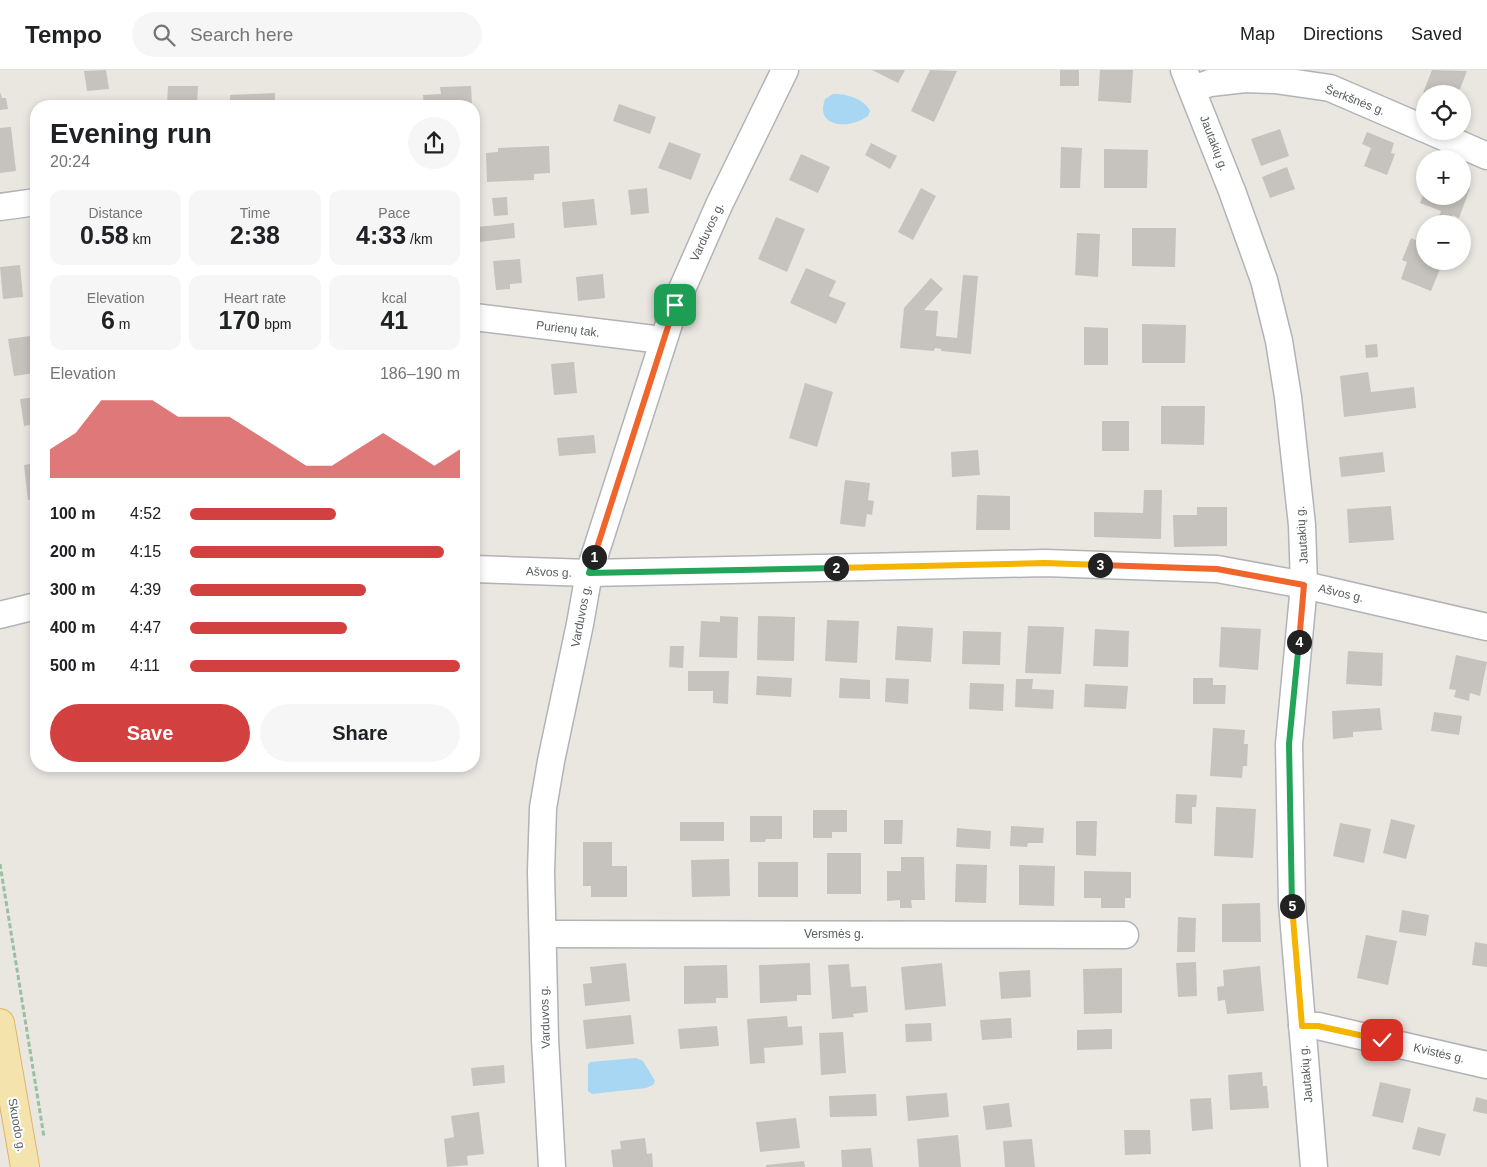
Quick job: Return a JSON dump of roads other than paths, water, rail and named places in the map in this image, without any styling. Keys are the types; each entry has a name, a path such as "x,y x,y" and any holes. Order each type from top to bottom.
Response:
{"main road":[{"name":"Skuodo g.","path":"0,1023 25,1167"}],"street":[{"name":"Varduvos g.","path":"552,1167 545,1039 541,872 543,808 550,761 580,624 589,573 662,340 691,267 785,70"},
{"name":"Šerkšnės g.","path":"1188,80 1210,83 1245,79 1275,80 1330,88 1416,125"},
{"name":"Jautakių g.","path":"1188,80 1264,280 1279,341 1288,397 1301,515 1304,585 1289,744 1292,903 1314,1167"},
{"path":"1451,140 1487,156"},
{"path":"0,207 30,203"},
{"name":"Purienų tak.","path":"480,318 662,340"},
{"name":"Ašvos g.","path":"480,569 589,573 1045,563 1217,569 1304,585 1487,627"},
{"path":"0,615 30,608"},
{"name":"Versmės g.","path":"543,934 1125,935"},
{"name":"Kvistės g.","path":"1302,1026 1329,1028 1487,1065"}],"water":[{"path":"833,94 849,96 864,103 870,111 868,116 853,123 836,124 829,121 823,109 825,99"},
{"path":"636,1058 643,1061 655,1081 653,1085 646,1088 592,1094 588,1091 588,1064 590,1062"}]}
